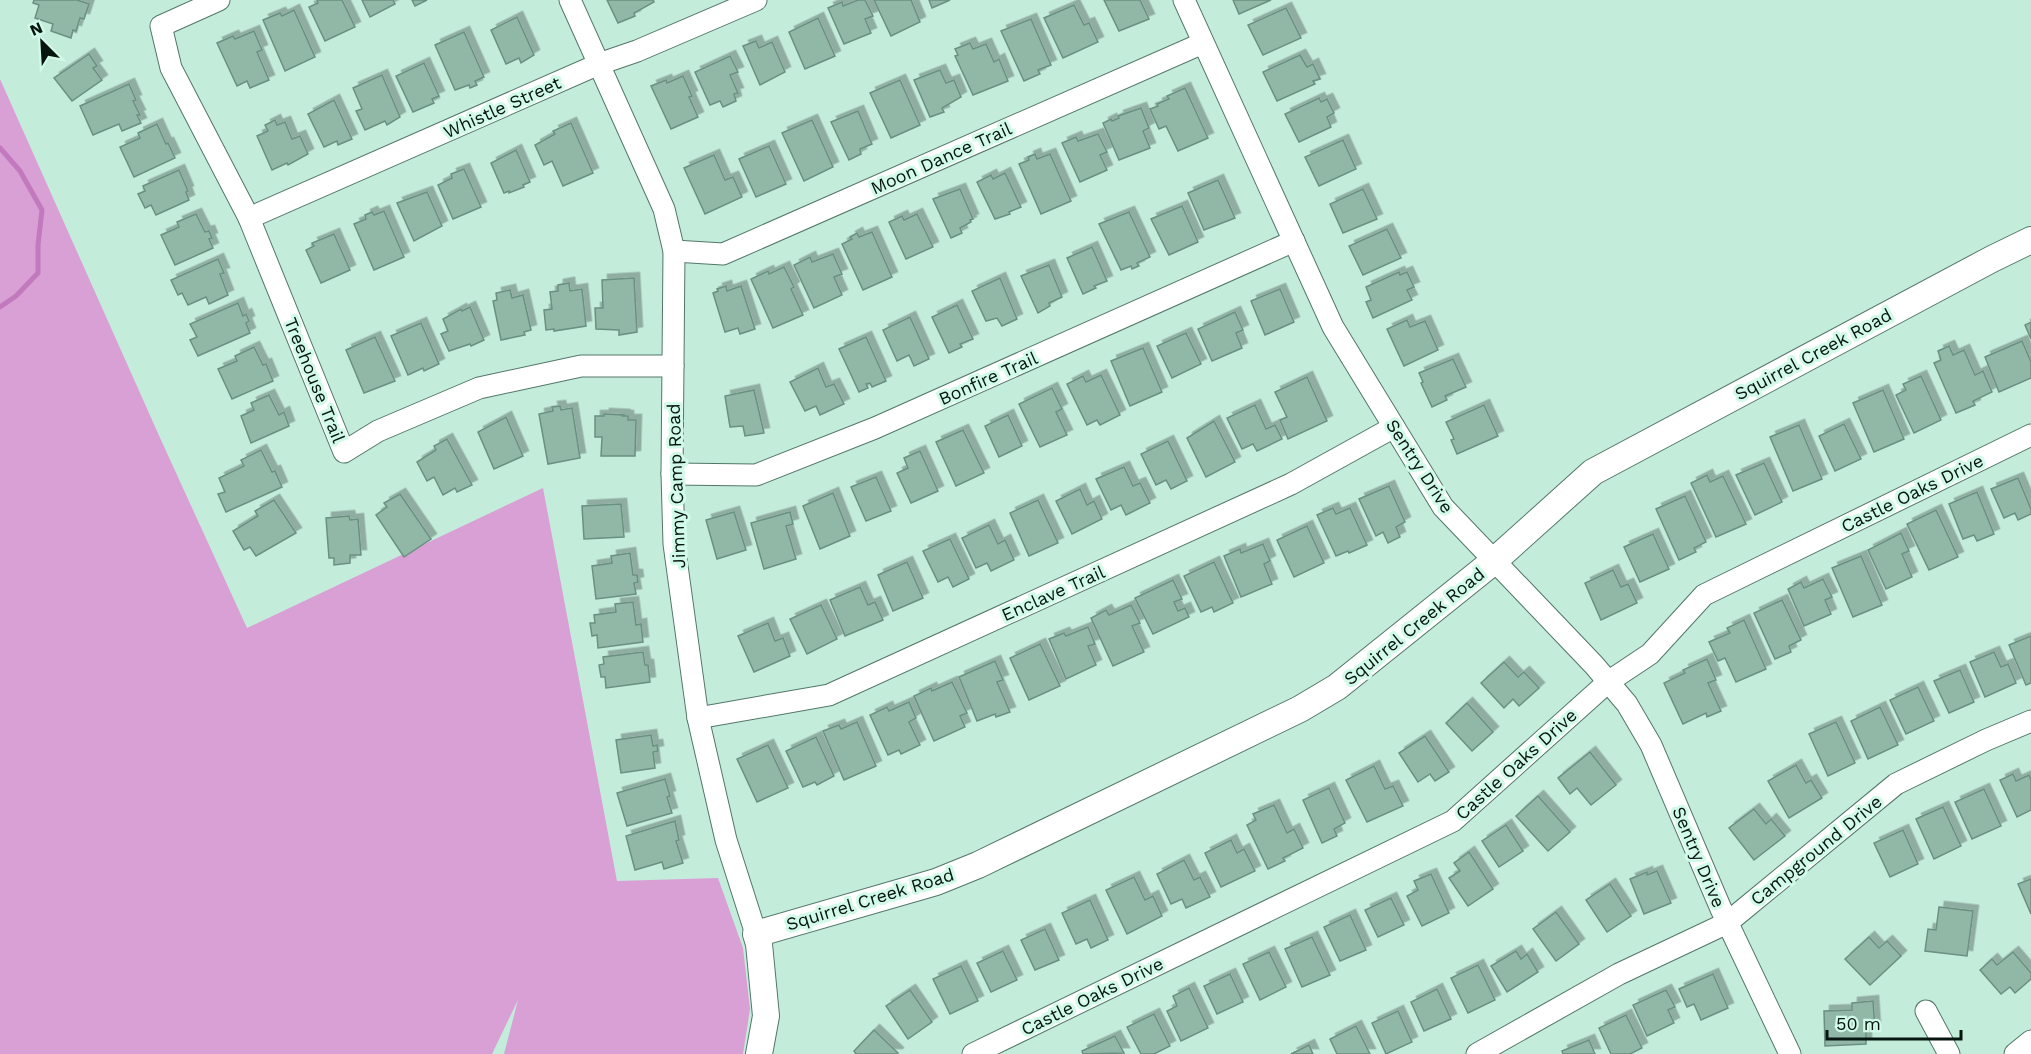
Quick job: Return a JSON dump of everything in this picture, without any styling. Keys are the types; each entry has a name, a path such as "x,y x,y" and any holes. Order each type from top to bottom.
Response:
{"street":[{"name":"Treehouse Trail","path":"219,0 161,26 171,69 249,218 344,452 378,431 479,388 581,366 673,366"},
{"name":"Jimmy Camp Road","path":"570,0 664,209 674,250 672,474 674,544 698,718 726,840 759,944 766,1016 759,1054"},
{"name":"Whistle Street","path":"249,218 599,64 637,51 756,0"},
{"name":"Sentry Drive","path":"1184,0 1333,327 1443,507 1627,704 1651,745 1727,923 1790,1054"},
{"name":"Moon Dance Trail","path":"674,250 723,254 1203,43"},
{"name":"Squirrel Creek Road","path":"756,934 936,882 978,865 1300,709 1337,687 1494,561 1593,472 1992,258 2031,240"},
{"name":"Bonfire Trail","path":"672,474 756,475 875,428 1294,241"},
{"name":"Enclave Trail","path":"698,718 829,695 1291,484 1394,427"},
{"name":"Castle Oaks Drive","path":"974,1054 1453,820 1608,682 1650,654 1704,595 2031,435"},
{"name":"Campground Drive","path":"1477,1054 1619,974 1727,923 1896,784 1986,740 2031,721"},
{"path":"1926,1011 1949,1054"},
{"path":"2015,1054 2031,1041"}],"shaded area":[{"path":"0,79 247,628 543,488 617,881 718,878 743,948 750,1009 743,1054 504,1054 518,1000 492,1054 0,1054"}],"building":[{"path":"34,0 77,0 89,4 84,19 80,18 71,38 51,31 53,24 35,18 39,5 33,3"},
{"path":"317,0 342,0 355,27 325,41 309,7 318,3"},
{"path":"362,0 393,0 395,4 370,17"},
{"path":"412,0 427,0 415,6"},
{"path":"607,0 653,0 654,2 634,13 635,16 618,23"},
{"path":"858,0 865,0 873,16 865,19 871,33 844,44 828,8 842,2 843,6"},
{"path":"874,0 911,0 920,22 891,36"},
{"path":"929,0 950,0 932,8"},
{"path":"1104,0 1140,0 1149,19 1119,31"},
{"path":"1233,0 1271,0 1239,14"},
{"path":"1074,5 1084,25 1089,23 1098,42 1063,58 1044,18"},
{"path":"1286,8 1301,38 1263,55 1248,25"},
{"path":"294,10 315,57 285,71 263,20 280,13 282,16"},
{"path":"517,17 534,55 521,63 519,58 506,64 491,30"},
{"path":"818,18 835,56 805,69 789,32"},
{"path":"1031,19 1051,65 1038,70 1040,74 1024,81 1001,31"},
{"path":"254,31 262,50 257,52 269,80 250,88 247,81 237,86 217,43"},
{"path":"464,32 484,77 475,81 477,85 455,90 435,45"},
{"path":"756,41 759,48 772,42 785,72 760,85 743,46"},
{"path":"970,43 973,49 986,44 994,62 999,59 1008,81 973,95 955,56 958,55 955,49"},
{"path":"89,54 97,66 93,68 102,80 72,101 54,78"},
{"path":"1300,55 1307,67 1313,64 1320,79 1313,81 1315,84 1277,101 1263,72"},
{"path":"730,56 738,72 730,75 738,93 734,94 736,101 723,107 720,101 710,105 695,72"},
{"path":"424,63 439,96 432,99 434,103 413,112 396,76"},
{"path":"940,70 946,83 954,80 961,97 942,108 944,112 930,117 914,80"},
{"path":"382,75 400,117 387,125 385,121 365,130 356,111 362,109 353,88"},
{"path":"683,76 698,117 671,129 651,86 666,80 667,83"},
{"path":"900,80 920,125 891,138 870,93"},
{"path":"129,84 136,100 133,101 141,123 122,131 119,124 93,135 80,106"},
{"path":"1185,88 1208,138 1178,151 1166,126 1159,129 1150,109 1169,99 1167,96"},
{"path":"1319,98 1321,102 1327,99 1334,113 1327,117 1331,127 1299,142 1285,114"},
{"path":"334,100 352,139 338,145 337,141 324,147 308,114"},
{"path":"1141,108 1149,128 1143,131 1150,148 1119,160 1103,123"},
{"path":"858,111 872,144 860,149 861,154 849,160 831,122"},
{"path":"275,120 277,125 285,122 292,139 300,136 308,154 288,165 287,163 272,170 257,136 268,131 265,125"},
{"path":"812,120 833,167 804,181 782,133"},
{"path":"571,123 593,173 563,186 552,161 544,165 535,145 555,134 553,131"},
{"path":"157,124 175,158 134,177 120,147 140,138 138,133"},
{"path":"1098,134 1107,152 1100,155 1107,170 1080,182 1062,143 1076,137 1078,141"},
{"path":"1343,140 1356,169 1319,186 1305,157"},
{"path":"769,146 786,184 756,197 739,159"},
{"path":"516,150 530,182 523,185 524,187 504,193 491,163"},
{"path":"1035,154 1037,159 1050,154 1071,201 1041,214 1019,164 1029,160 1028,157"},
{"path":"714,155 725,180 733,177 742,197 705,214 684,168"},
{"path":"464,169 481,207 453,219 438,185 452,178 451,174"},
{"path":"179,170 188,191 186,192 189,200 156,215 151,205 145,208 138,194 145,191 143,186"},
{"path":"1005,173 1021,207 995,219 977,182 991,175 993,179"},
{"path":"1218,180 1235,218 1204,230 1188,193"},
{"path":"960,189 973,219 960,228 962,233 951,238 933,199"},
{"path":"1363,189 1377,219 1343,233 1330,204"},
{"path":"427,192 442,226 414,241 397,203"},
{"path":"1182,206 1198,242 1169,255 1151,219"},
{"path":"384,211 404,257 374,270 354,224 366,219 365,215 372,212 374,215"},
{"path":"1129,212 1150,257 1137,263 1139,266 1121,270 1099,224"},
{"path":"196,214 205,232 209,231 212,238 209,239 213,248 175,265 161,235 179,227 177,222"},
{"path":"917,214 933,247 906,259 889,222 902,216 904,220"},
{"path":"1387,229 1401,258 1363,275 1349,246"},
{"path":"872,232 892,277 863,290 842,244 852,239 850,237 857,233 859,237"},
{"path":"334,234 350,270 321,283 306,250 314,246 312,243"},
{"path":"1092,247 1107,281 1083,294 1067,258"},
{"path":"833,254 842,274 834,277 842,295 814,308 794,265 810,257 812,262"},
{"path":"218,259 224,273 220,274 228,295 209,304 206,297 188,305 182,293 178,295 171,280"},
{"path":"1049,265 1062,297 1049,303 1050,306 1038,313 1021,276"},
{"path":"784,267 794,287 791,289 803,315 773,328 751,279"},
{"path":"1399,272 1400,275 1407,272 1414,287 1407,290 1412,300 1373,318 1366,302 1371,300 1366,287"},
{"path":"634,278 637,332 619,335 619,330 596,329 595,308 603,308 602,280"},
{"path":"1000,278 1017,319 1002,326 997,318 986,321 972,291"},
{"path":"569,283 570,291 582,289 586,326 546,330 544,310 552,309 550,292 558,291 558,285"},
{"path":"726,286 727,291 741,286 755,329 740,334 738,328 725,332 713,293"},
{"path":"1280,289 1294,322 1265,335 1251,301"},
{"path":"510,290 512,298 523,295 531,330 524,332 525,335 501,340 493,301 497,300 496,293"},
{"path":"238,303 243,316 246,314 249,321 246,323 250,333 198,356 190,340 197,337 190,324"},
{"path":"957,305 973,339 960,344 962,347 949,353 932,317"},
{"path":"470,307 484,340 471,346 470,344 449,351 441,334 448,331 443,319 461,309 462,311"},
{"path":"1235,312 1243,330 1236,333 1242,348 1212,361 1198,329"},
{"path":"910,317 929,359 914,366 909,355 897,361 883,330"},
{"path":"1407,320 1410,327 1425,321 1438,350 1404,366 1387,329"},
{"path":"2031,322 2031,339 2025,325"},
{"path":"421,323 439,364 408,375 391,336"},
{"path":"1186,333 1201,364 1172,378 1157,346"},
{"path":"375,337 395,381 364,393 346,350"},
{"path":"866,337 886,381 872,387 870,383 866,384 868,388 859,392 839,349"},
{"path":"2022,341 2031,362 2031,378 1999,392 1985,357"},
{"path":"1949,346 1953,355 1964,350 1975,375 1983,371 1992,392 1973,401 1975,405 1956,413 1934,363 1941,360 1938,351"},
{"path":"254,347 263,365 266,364 273,381 232,399 218,369 237,361 235,356"},
{"path":"1143,348 1162,392 1130,406 1111,361"},
{"path":"1453,359 1466,387 1445,396 1447,400 1432,407 1419,373"},
{"path":"818,368 826,387 834,384 844,404 820,415 816,406 805,411 790,382"},
{"path":"1101,375 1120,415 1100,425 1097,420 1087,425 1067,384 1083,376 1086,382"},
{"path":"1921,376 1941,420 1914,433 1896,395 1906,390 1903,384"},
{"path":"1307,377 1327,421 1288,439 1280,420 1287,417 1275,392"},
{"path":"1052,388 1062,409 1056,412 1067,435 1040,447 1019,404"},
{"path":"754,390 764,433 745,436 743,426 730,427 725,396"},
{"path":"1883,390 1904,439 1874,452 1853,403"},
{"path":"269,395 279,415 284,412 289,426 251,443 241,416 254,410 251,403"},
{"path":"1255,405 1266,429 1275,425 1282,439 1257,451 1253,444 1242,449 1227,418"},
{"path":"1484,405 1498,436 1457,454 1451,440 1454,439 1446,422"},
{"path":"560,406 561,410 572,408 580,458 548,464 539,414 553,411 552,407"},
{"path":"604,414 624,415 628,416 628,420 636,420 635,456 601,456 602,437 595,437 595,416 604,416"},
{"path":"1008,415 1022,446 999,457 985,426"},
{"path":"506,417 523,456 494,469 478,432"},
{"path":"1214,421 1235,462 1206,477 1187,438"},
{"path":"1844,424 1861,459 1835,471 1819,436"},
{"path":"1799,425 1822,479 1793,491 1770,437"},
{"path":"963,430 984,473 956,486 936,442"},
{"path":"447,439 472,485 457,492 455,488 443,495 434,477 427,481 417,462 436,450 434,446"},
{"path":"1168,441 1187,481 1171,489 1166,480 1156,485 1141,454"},
{"path":"261,450 272,472 275,471 282,487 226,512 218,494 225,492 219,478 244,466 241,460"},
{"path":"920,451 938,491 911,503 897,473 908,468 904,458"},
{"path":"1764,463 1782,502 1755,515 1736,475"},
{"path":"1124,467 1133,486 1140,483 1150,503 1126,515 1121,505 1111,510 1096,479"},
{"path":"1707,475 1710,482 1723,476 1746,524 1716,537 1691,483"},
{"path":"876,477 891,511 866,521 851,487"},
{"path":"2018,478 2031,514 2018,520 2015,513 2004,518 1991,489"},
{"path":"1389,486 1405,522 1396,527 1400,537 1388,543 1383,532 1376,536 1359,499"},
{"path":"1080,489 1087,505 1094,501 1102,519 1072,534 1056,501"},
{"path":"1977,492 1994,534 1977,541 1974,535 1963,539 1949,504"},
{"path":"833,493 850,536 820,549 803,506"},
{"path":"400,494 431,539 404,557 376,515 387,507 384,503"},
{"path":"1685,496 1706,542 1694,548 1696,552 1679,560 1656,509"},
{"path":"274,500 296,533 256,556 250,547 244,550 233,531 258,516 255,511"},
{"path":"1038,500 1058,543 1029,556 1010,513"},
{"path":"621,504 624,537 584,539 582,506"},
{"path":"1333,508 1336,514 1350,508 1367,545 1336,556 1317,515"},
{"path":"1936,510 1958,557 1929,570 1907,524"},
{"path":"734,512 746,550 717,559 706,520"},
{"path":"790,512 793,524 786,526 796,559 764,569 751,523"},
{"path":"349,516 350,520 358,519 361,555 350,555 350,563 334,565 334,558 329,558 326,518"},
{"path":"989,525 998,544 1005,540 1014,560 991,571 987,563 976,568 962,538"},
{"path":"1307,526 1324,563 1294,577 1277,540"},
{"path":"1901,533 1909,551 1902,554 1912,577 1886,589 1868,550"},
{"path":"1653,534 1669,569 1640,582 1624,547"},
{"path":"950,539 969,579 953,587 948,577 938,582 923,551"},
{"path":"1263,544 1270,561 1264,564 1272,584 1241,597 1224,556 1240,549 1241,553"},
{"path":"630,553 633,575 637,575 638,582 634,583 636,594 596,599 592,566 612,563 611,556"},
{"path":"1861,556 1882,605 1853,617 1832,568"},
{"path":"907,562 923,598 893,611 878,575"},
{"path":"1214,562 1233,603 1214,612 1212,607 1201,612 1184,576"},
{"path":"1613,570 1621,587 1628,584 1637,603 1601,620 1585,583"},
{"path":"1823,579 1832,597 1825,600 1831,614 1804,626 1788,589 1801,582 1804,588"},
{"path":"1173,580 1182,599 1174,602 1178,611 1185,608 1189,617 1153,634 1135,598"},
{"path":"860,587 868,605 875,602 883,620 845,636 830,600"},
{"path":"1782,600 1801,640 1789,646 1791,652 1775,659 1754,613"},
{"path":"633,602 636,625 641,624 643,642 598,648 597,635 592,636 590,623 595,623 594,615 616,612 615,604"},
{"path":"821,605 837,639 807,654 790,619"},
{"path":"1131,605 1140,623 1132,626 1144,652 1113,666 1091,618 1106,610 1109,615"},
{"path":"1744,620 1766,669 1736,682 1725,658 1718,661 1709,642 1730,633 1727,628"},
{"path":"768,623 775,641 783,638 790,656 754,672 738,636"},
{"path":"1088,627 1095,644 1088,646 1096,665 1066,679 1049,639 1064,633 1066,636"},
{"path":"2031,636 2031,683 2026,685 2009,645"},
{"path":"1040,644 1060,686 1029,700 1010,658"},
{"path":"643,652 645,665 648,665 650,682 606,688 605,677 601,677 599,665 604,664 603,657"},
{"path":"1994,652 2001,667 2008,664 2016,683 1985,697 1970,662"},
{"path":"1707,659 1716,680 1708,683 1721,711 1707,717 1706,713 1683,724 1664,683 1685,673 1683,670"},
{"path":"995,661 1003,680 997,682 1010,712 996,717 995,714 977,721 959,677"},
{"path":"1504,662 1518,677 1524,672 1539,688 1519,706 1513,699 1504,708 1481,683"},
{"path":"1960,670 1974,702 1949,713 1934,681"},
{"path":"952,682 967,713 960,716 965,727 934,741 914,696"},
{"path":"1918,687 1934,721 1906,734 1890,700"},
{"path":"909,702 916,718 909,722 920,745 901,754 899,750 888,755 870,715 887,707 889,711"},
{"path":"1467,703 1493,732 1472,751 1446,723"},
{"path":"1880,707 1898,745 1868,759 1851,721"},
{"path":"857,722 876,766 844,780 823,731 839,725 841,729"},
{"path":"1836,722 1855,763 1828,776 1809,734"},
{"path":"651,735 653,746 657,745 658,751 653,752 655,768 621,773 616,740"},
{"path":"1425,736 1449,772 1435,781 1430,774 1418,782 1399,753"},
{"path":"816,737 834,776 817,785 815,782 803,787 786,751"},
{"path":"768,745 788,788 757,802 737,759"},
{"path":"1590,752 1616,785 1591,805 1577,788 1570,794 1558,778"},
{"path":"1796,765 1806,783 1811,780 1822,798 1789,818 1768,781"},
{"path":"1374,766 1385,789 1393,786 1403,806 1367,822 1346,780"},
{"path":"2013,774 2016,781 2029,775 2031,780 2031,810 2017,817 2000,780"},
{"path":"665,779 672,813 627,826 617,793"},
{"path":"1329,788 1345,823 1334,829 1337,836 1322,843 1303,800"},
{"path":"1984,789 2001,826 1972,839 1955,802"},
{"path":"1538,796 1570,832 1548,851 1516,816"},
{"path":"1274,805 1287,833 1294,829 1303,848 1283,858 1285,861 1268,869 1247,825 1256,820 1253,814"},
{"path":"1943,807 1961,846 1934,859 1916,819"},
{"path":"1754,809 1766,824 1771,819 1785,836 1754,860 1729,828"},
{"path":"675,821 679,840 676,841 683,863 664,869 662,862 635,870 626,836"},
{"path":"1506,825 1523,851 1499,867 1482,841"},
{"path":"1903,830 1918,864 1890,877 1874,843"},
{"path":"1231,840 1237,853 1244,849 1255,871 1221,887 1205,853"},
{"path":"1469,852 1493,889 1468,906 1449,878 1460,871 1454,863"},
{"path":"1184,860 1194,880 1200,877 1210,897 1186,908 1182,899 1171,904 1157,874"},
{"path":"1657,871 1671,903 1644,914 1630,879 1647,872 1647,875"},
{"path":"1431,874 1449,913 1422,926 1407,896 1418,890 1414,881"},
{"path":"1134,877 1145,900 1153,896 1162,916 1127,934 1106,890"},
{"path":"2031,879 2031,914 2018,884"},
{"path":"1610,884 1631,916 1607,932 1586,900"},
{"path":"1391,898 1404,925 1378,937 1365,910"},
{"path":"1090,900 1108,940 1091,948 1087,939 1076,944 1062,913"},
{"path":"1939,907 1973,911 1967,956 1925,951 1928,929 1936,930"},
{"path":"1556,912 1579,944 1556,961 1533,929"},
{"path":"1350,915 1366,950 1340,961 1324,927"},
{"path":"1045,929 1059,960 1035,970 1021,940"},
{"path":"1312,937 1330,975 1302,987 1285,949"},
{"path":"1869,937 1879,948 1887,941 1901,956 1870,985 1845,959"},
{"path":"1003,951 1017,980 991,992 977,963"},
{"path":"1516,951 1521,959 1527,954 1538,972 1507,992 1491,966"},
{"path":"1269,952 1286,987 1260,1000 1243,964"},
{"path":"2013,952 2031,973 2031,979 2015,993 2010,987 2001,994 1980,970 1992,959 1997,965"},
{"path":"1478,965 1495,1000 1468,1013 1451,978"},
{"path":"961,966 978,1001 950,1014 933,979"},
{"path":"1230,974 1243,1002 1217,1014 1204,986"},
{"path":"1713,974 1728,1008 1701,1020 1694,1004 1687,1007 1679,989"},
{"path":"1189,988 1208,1028 1181,1041 1167,1011 1177,1006 1173,996"},
{"path":"1437,989 1451,1019 1424,1031 1411,1002"},
{"path":"910,990 932,1022 908,1039 886,1006"},
{"path":"1666,990 1675,1007 1668,1010 1674,1023 1647,1036 1633,1005"},
{"path":"1873,1001 1875,1029 1866,1030 1866,1044 1825,1046 1824,1011 1852,1010 1852,1003"},
{"path":"1398,1011 1412,1042 1386,1054 1372,1023"},
{"path":"1154,1014 1170,1046 1154,1054 1141,1054 1127,1027"},
{"path":"1626,1015 1642,1048 1630,1054 1611,1054 1599,1028"},
{"path":"1356,1026 1370,1054 1337,1054 1330,1039"},
{"path":"874,1030 897,1054 856,1054 854,1051"},
{"path":"1115,1036 1124,1053 1083,1054 1082,1051"},
{"path":"1589,1040 1595,1054 1563,1054 1562,1051"},
{"path":"1309,1045 1313,1054 1291,1054"}],"waterway":[{"path":"0,148 20,171 42,210 38,273 16,296 0,307"}]}
